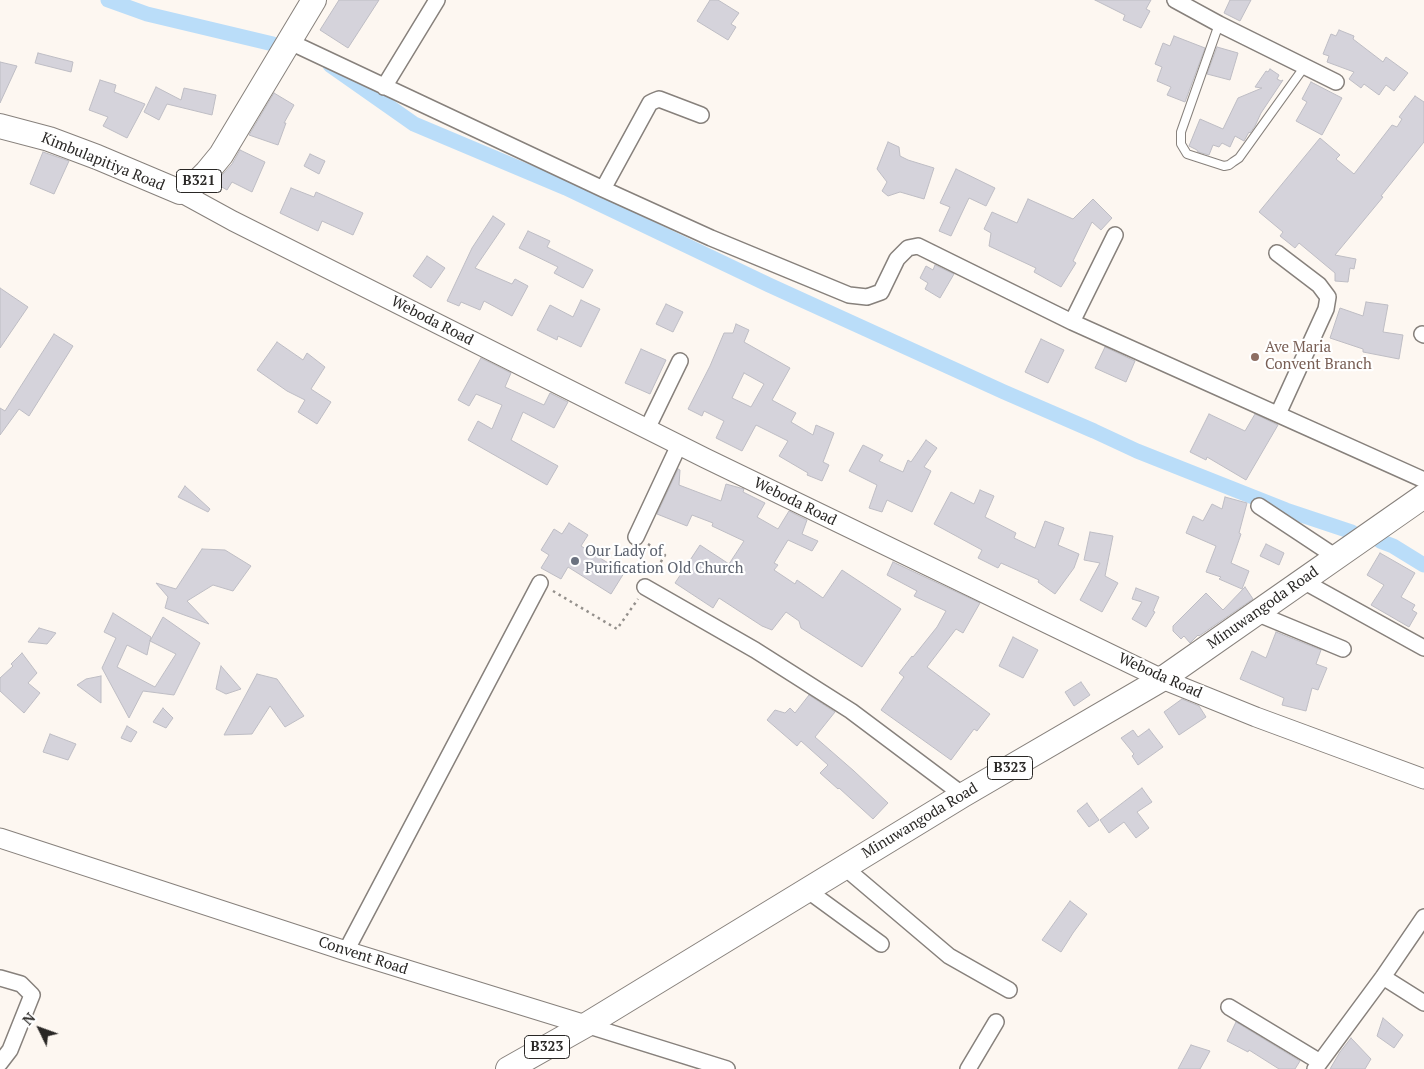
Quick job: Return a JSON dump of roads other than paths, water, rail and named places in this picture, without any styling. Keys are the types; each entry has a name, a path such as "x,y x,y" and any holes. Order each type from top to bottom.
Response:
{"main road":[{"name":"Kimbulapitiya Road","path":"0,126 57,142 180,192 191,188 221,154 314,0"},
{"name":"Minuwangoda Road","path":"508,1069 586,1025 963,795 1162,678 1424,496"}],"street":[{"path":"384,86 437,0"},
{"path":"1175,0 1336,82"},
{"path":"288,41 711,238 849,295 867,297 881,292 897,259 908,248 918,246 1072,322 1424,480"},
{"path":"603,189 650,103 659,100 701,114"},
{"name":"Weboda Road","path":"180,192 242,226 646,429 1162,678 1256,717 1424,779"},
{"path":"1072,322 1115,236"},
{"path":"1277,253 1319,285 1328,297 1326,309 1278,414"},
{"path":"646,429 680,361"},
{"path":"636,537 679,445"},
{"path":"1259,506 1336,558"},
{"path":"1303,581 1424,648"},
{"path":"346,950 540,583"},
{"path":"646,587 755,650 850,711 963,795"},
{"path":"1256,614 1343,649"},
{"name":"Convent Road","path":"0,838 346,950 728,1069"},
{"path":"844,867 949,956 1009,990"},
{"path":"807,890 881,944"},
{"path":"1229,1007 1317,1066 1424,918"},
{"path":"1383,977 1424,1003"},
{"path":"0,978 21,984 32,996 10,1050 0,1063"},
{"path":"968,1069 996,1022"}],"lane":[{"path":"1219,24 1181,132 1181,144 1187,154 1224,166 1239,158 1305,66"}],"waterway":[{"path":"108,0 147,14 273,44"},
{"path":"330,65 414,124 566,188 769,285 1137,451 1286,510 1352,532"},
{"path":"1380,541 1393,546 1424,565"}],"place":[{"name":"Ave Maria Convent Branch","path":"1255,357"},
{"name":"Our Lady of Purification Old Church","path":"575,561"}]}
